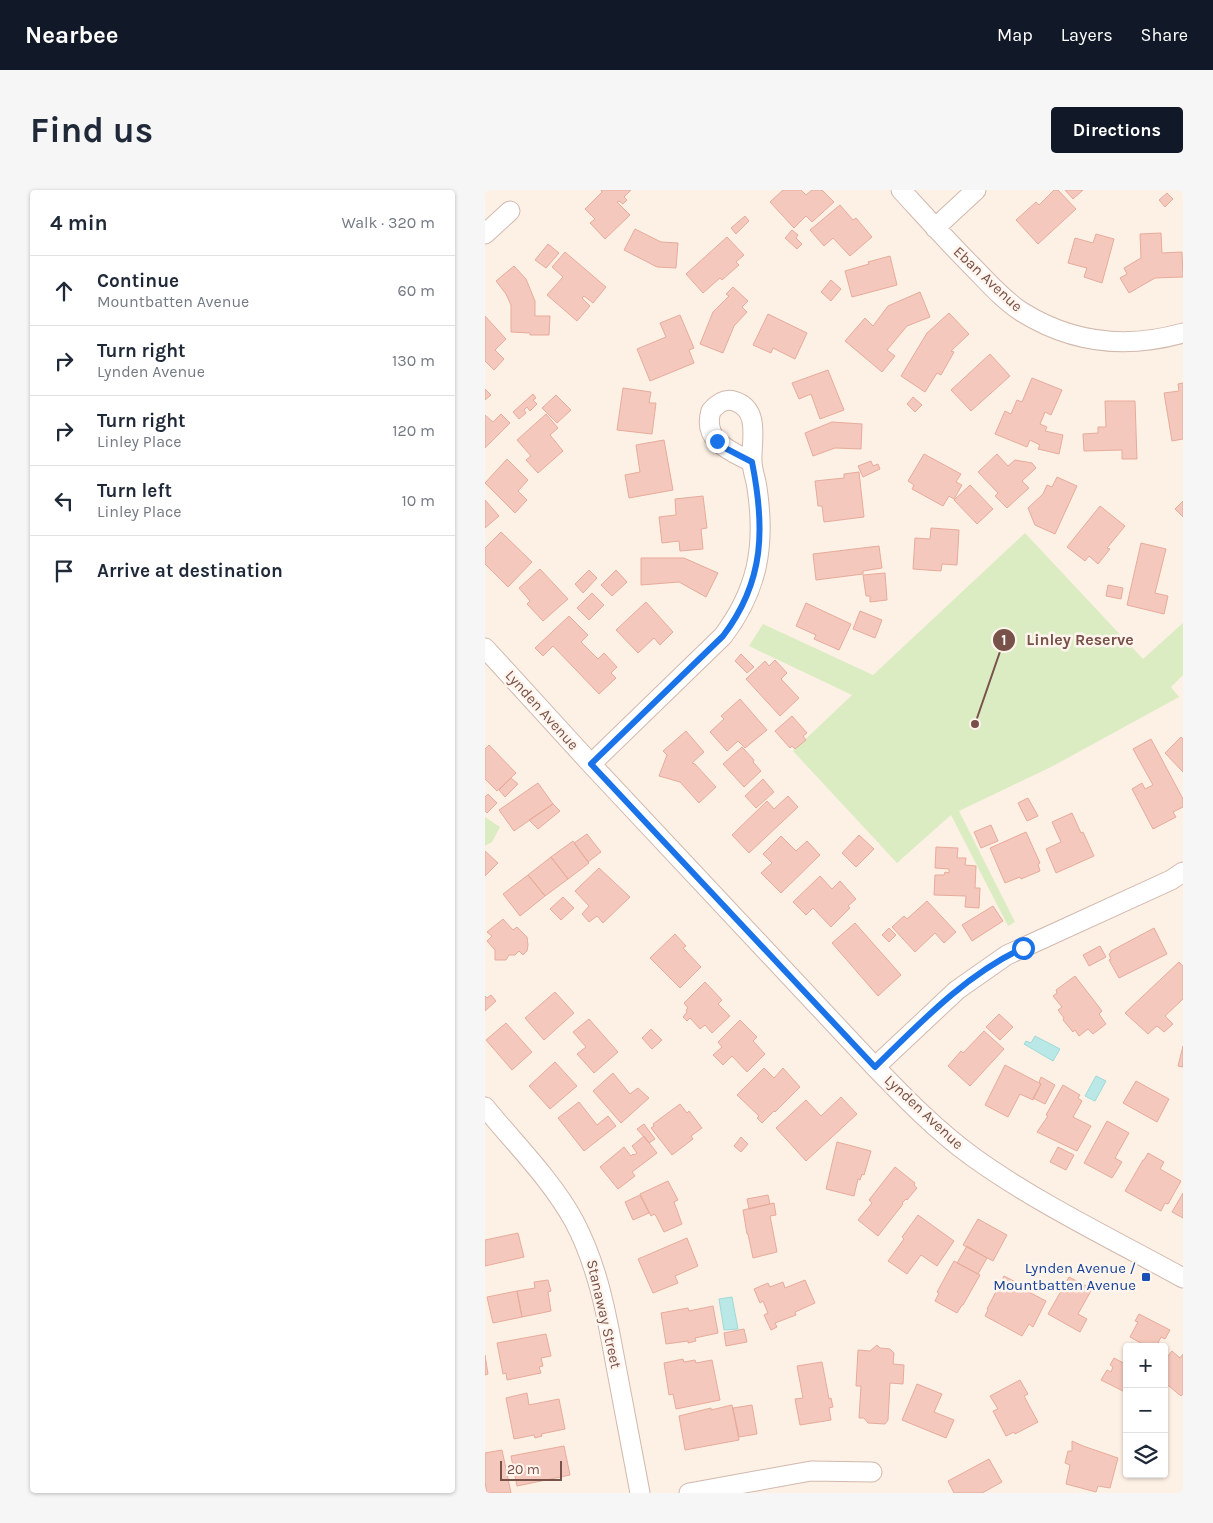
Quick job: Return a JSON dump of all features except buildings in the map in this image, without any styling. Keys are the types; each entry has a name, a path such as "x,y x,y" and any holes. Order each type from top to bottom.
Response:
{"street":[{"name":"Eban Avenue","path":"901,190 1000,295 1020,311 1043,324 1091,339 1119,342 1143,341 1183,333"},
{"path":"935,228 976,190"},
{"path":"485,234 509,211"},
{"path":"591,764 710,650 736,619 751,584 759,550 760,512 752,462"},
{"name":"Lynden Avenue","path":"485,648 875,1067 944,1134 997,1174 1183,1278"},
{"path":"875,1067 957,990 1000,959 1179,882"},
{"name":"Stanaway Street","path":"485,1107 551,1187 573,1220 589,1253 598,1279 640,1493"},
{"path":"689,1493 811,1471 873,1472"}],"green space":[{"path":"1025,533 1143,659 1183,623 1183,675 1171,687 1179,697 1053,766 959,811 1015,922 1008,926 951,815 897,863 793,751 852,695 749,646 763,624 873,675"},
{"path":"485,817 500,827 492,842 485,846"}],"water":[{"path":"1035,1036 1060,1049 1053,1061 1024,1044 1026,1041 1031,1043"},
{"path":"1096,1076 1106,1081 1095,1101 1085,1096"},
{"path":"732,1297 738,1329 724,1330 719,1299"}],"place":[{"name":"Linley Reserve","path":"975,724"},
{"name":"Lynden Avenue / Mountbatten Avenue","path":"1146,1277"}],"route":[{"path":"717,441 725,448 752,462 757,487 761,532 756,568 745,601 736,619 710,650 591,764 875,1067 957,990 988,967 1023,948"}]}
